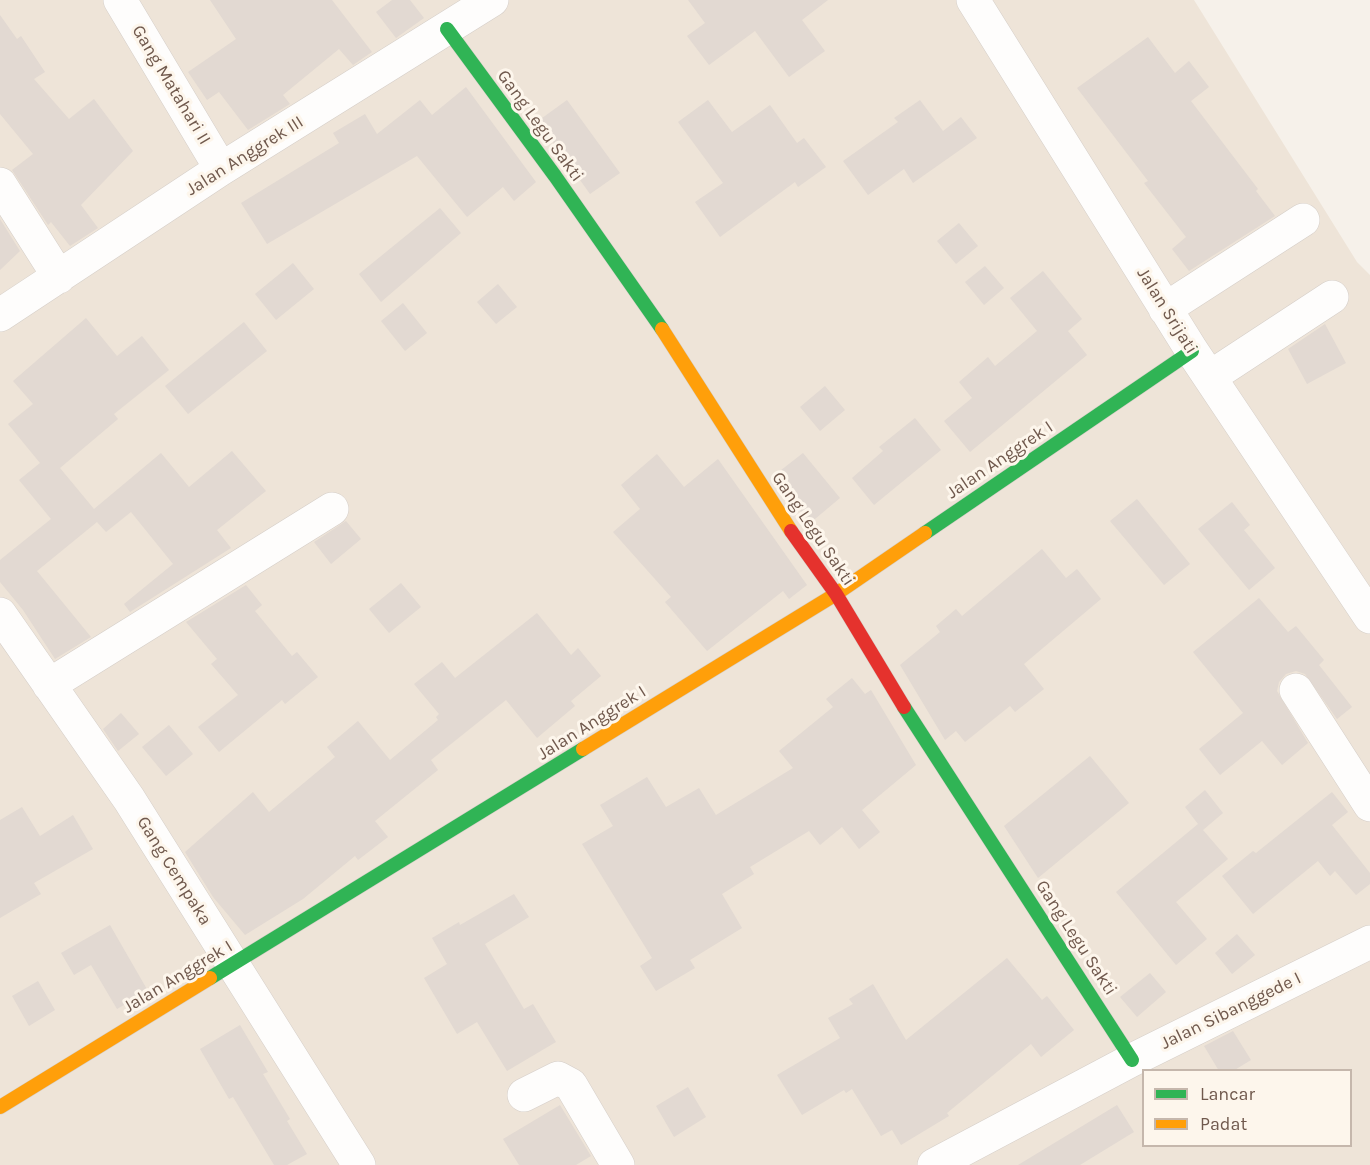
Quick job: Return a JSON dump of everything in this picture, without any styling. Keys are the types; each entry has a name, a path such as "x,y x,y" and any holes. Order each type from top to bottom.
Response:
{"street":[{"name":"Gang Matahari II","path":"120,0 221,170"},
{"name":"Jalan Anggrek III","path":"0,315 221,170 492,0"},
{"name":"Jalan Srijati","path":"973,0 1191,351 1370,616"},
{"name":"Gang Legu Sakti","path":"447,29 555,176 664,333 783,520 836,594 932,755 978,820 1132,1059"},
{"path":"0,184 59,277"},
{"path":"1166,309 1303,219"},
{"path":"1210,378 1332,297"},
{"name":"Jalan Anggrek I","path":"0,1107 836,594 1191,351"},
{"path":"49,686 332,509"},
{"name":"Gang Cempaka","path":"0,614 129,799 359,1165"},
{"path":"1296,690 1370,805"},
{"name":"Jalan Sibanggede I","path":"934,1165 1132,1059 1370,942"},
{"path":"524,1095 558,1078 571,1085 618,1165"}],"shaded area":[{"path":"0,0 1194,0 1357,262 1370,275 1370,1165 0,1165"}],"building":[{"path":"210,0 332,0 372,52 353,65 339,49 283,95 290,104 248,130 219,92 207,100 188,72 236,39"},
{"path":"392,0 410,0 424,18 396,38 376,12"},
{"path":"688,0 828,0 802,20 825,51 789,77 755,31 709,65 687,36 705,23"},
{"path":"0,15 17,39 21,36 45,72 34,79 69,119 94,99 133,151 81,205 98,228 70,246 51,222 48,225 12,170 33,154 0,114"},
{"path":"1148,37 1175,73 1189,61 1209,87 1191,101 1258,189 1256,191 1275,216 1189,271 1172,249 1186,237 1144,183 1148,181 1077,88"},
{"path":"466,87 536,182 514,201 503,187 467,217 417,156 267,244 241,203 339,143 333,133 365,114 377,134 420,100 432,115"},
{"path":"567,100 620,173 590,194 538,121"},
{"path":"708,100 732,132 770,105 797,143 804,138 826,167 798,187 795,182 720,237 695,202 723,183 678,122"},
{"path":"920,100 943,131 961,117 977,138 913,183 904,169 868,195 843,161 898,122 894,118"},
{"path":"440,208 461,233 381,302 359,274"},
{"path":"0,219 20,251 0,270"},
{"path":"959,223 978,246 956,264 937,241"},
{"path":"293,263 314,289 276,320 255,294"},
{"path":"985,266 1004,288 984,305 965,282"},
{"path":"1043,271 1082,319 1068,331 1087,355 970,452 944,421 972,398 959,382 988,357 995,366 1037,331 1010,298"},
{"path":"498,284 517,307 496,324 477,302"},
{"path":"403,303 427,333 405,351 381,321"},
{"path":"86,318 117,356 142,336 169,370 114,414 118,419 60,468 94,509 161,453 189,487 232,451 266,491 217,530 231,548 130,612 124,604 173,564 131,512 106,532 97,522 37,571 91,637 55,659 23,610 0,582 0,560 51,519 19,480 40,463 8,424 33,404 13,381"},
{"path":"244,322 267,351 188,414 165,386"},
{"path":"1325,324 1346,363 1307,384 1288,349"},
{"path":"825,386 845,410 820,431 800,407"},
{"path":"915,418 941,450 874,505 852,478 883,451 879,447"},
{"path":"803,453 840,498 809,524 776,474"},
{"path":"657,454 684,487 718,459 807,585 789,599 783,591 707,651 665,602 671,597 613,532 640,509 621,485"},
{"path":"1137,499 1190,564 1164,585 1110,521"},
{"path":"1232,502 1250,525 1244,530 1275,568 1249,590 1198,529"},
{"path":"346,521 361,539 331,564 314,542"},
{"path":"1042,549 1066,578 1077,569 1101,599 1024,664 1044,689 1015,712 1010,706 965,742 956,731 945,740 900,665 940,632 936,626 956,609 962,616"},
{"path":"401,583 421,607 389,633 369,609"},
{"path":"246,585 262,605 255,611 292,656 297,652 318,677 285,704 282,700 219,752 198,727 238,695 211,664 217,659 186,622"},
{"path":"1259,598 1288,632 1296,626 1324,660 1319,665 1352,707 1337,719 1305,674 1296,671 1286,674 1279,682 1277,691 1308,743 1282,765 1262,741 1220,775 1199,749 1243,713 1193,652"},
{"path":"537,613 571,655 578,648 601,676 571,701 575,706 537,738 506,700 431,760 438,770 375,821 388,837 358,860 355,856 303,899 245,935 213,897 185,852 253,792 269,812 335,757 327,747 358,721 390,760 438,720 436,717 439,714 414,684 442,662 455,678"},
{"path":"852,678 865,694 871,690 916,765 862,810 880,832 859,849 842,827 820,845 809,831 750,867 754,874 722,894 742,928 690,960 695,968 656,991 640,966 652,958 582,844 613,826 600,805 647,777 666,807 699,788 716,815 793,768 779,751 833,707 826,699"},
{"path":"121,713 139,734 118,751 103,729"},
{"path":"169,725 193,754 166,776 142,747"},
{"path":"1090,756 1129,803 1038,878 1004,826"},
{"path":"1205,790 1223,813 1203,830 1228,859 1176,902 1207,939 1176,965 1116,892 1198,824 1185,807"},
{"path":"1332,792 1348,812 1332,825 1370,873 1370,884 1356,895 1335,871 1330,876 1318,861 1253,914 1222,876 1253,851 1256,853"},
{"path":"22,807 40,836 73,815 93,849 34,883 41,894 0,918 0,820"},
{"path":"514,894 529,917 485,944 524,1009 533,1004 556,1042 507,1071 477,1022 457,1034 424,978 447,964 432,938"},
{"path":"110,925 148,991 117,1009 91,965 74,975 61,953"},
{"path":"1237,934 1255,955 1232,974 1215,953"},
{"path":"1007,958 1042,1000 1047,996 1074,1030 1041,1057 1031,1044 947,1113 949,1116 901,1145 892,1130 881,1136 852,1089 846,1093 844,1090 802,1115 777,1075 840,1038 828,1018 853,1004 849,999 873,984 906,1040"},
{"path":"1150,973 1166,992 1137,1017 1120,997"},
{"path":"38,981 55,1010 29,1026 12,996"},
{"path":"240,1025 268,1072 263,1074 290,1119 287,1121 307,1154 287,1165 274,1165 233,1097 229,1099 200,1049"},
{"path":"1233,1031 1251,1060 1236,1069 1218,1069 1204,1046"},
{"path":"688,1087 706,1117 674,1137 656,1106"},
{"path":"560,1105 591,1156 576,1165 519,1165 503,1139"},
{"path":"1117,1105 1134,1132 1080,1165 1018,1165"}],"traffic: fast":[{"path":"447,29 555,176 662,329"},
{"path":"925,533 1192,351"},
{"path":"904,707 1132,1060"},
{"path":"210,978 583,749"}],"traffic: slow":[{"path":"662,329 791,531"},
{"path":"583,749 836,594 925,533"},
{"path":"0,1107 210,978"}],"traffic: jam":[{"path":"791,531 836,594 904,707"}]}
